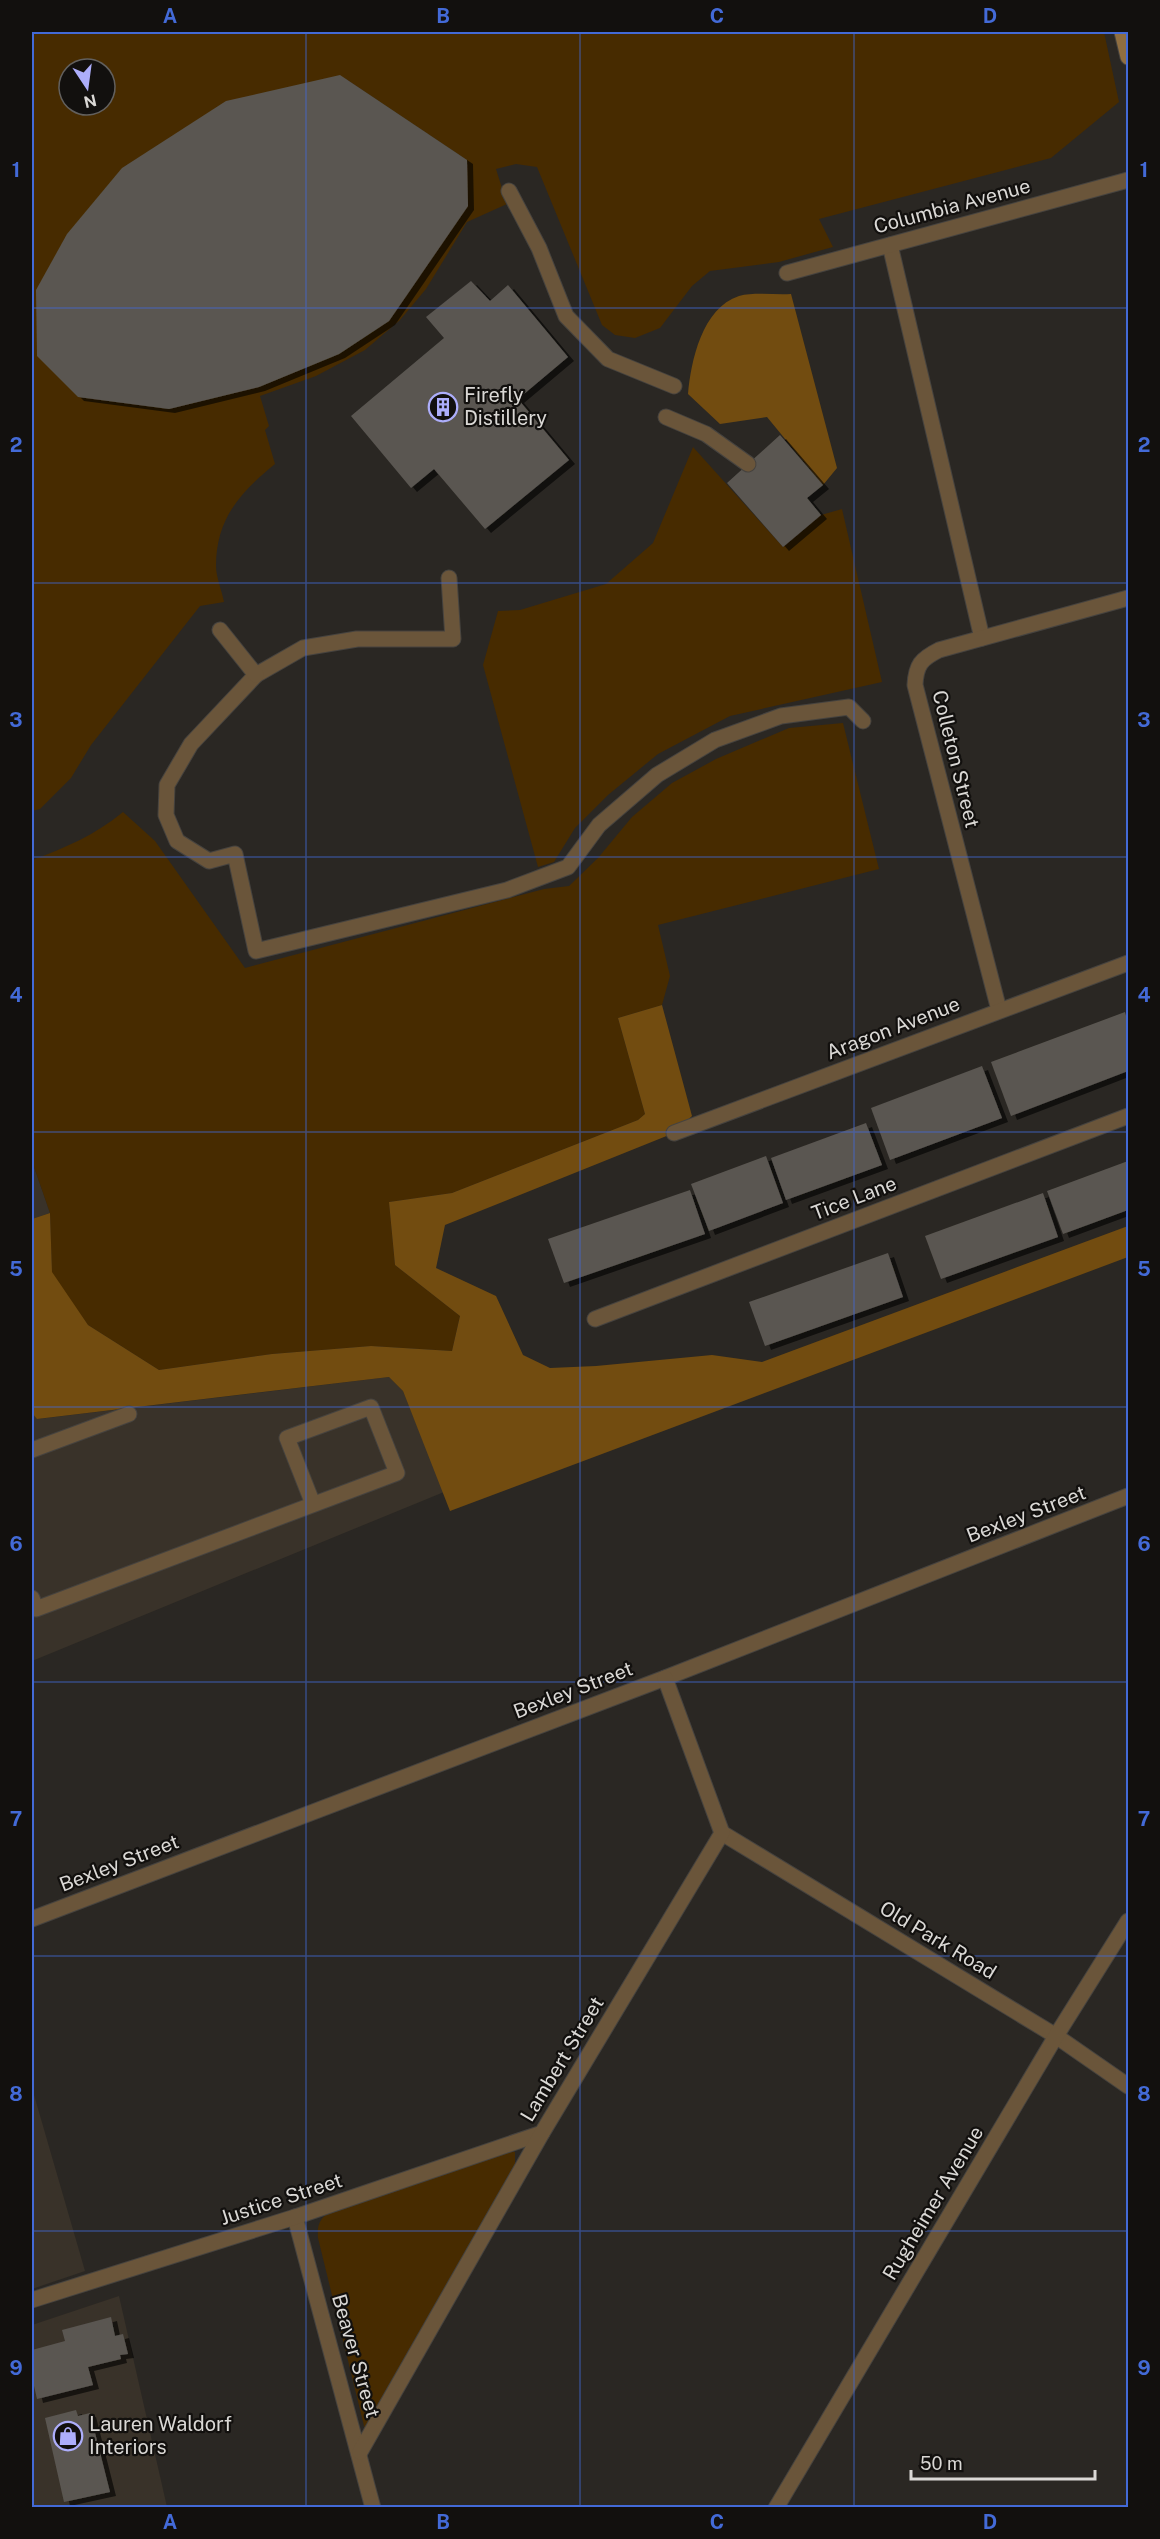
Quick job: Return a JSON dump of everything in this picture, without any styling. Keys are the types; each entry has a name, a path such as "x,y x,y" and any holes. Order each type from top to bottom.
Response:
{"street":[{"path":"1122,32 1128,57"},
{"name":"Columbia Avenue","path":"788,273 1128,180"},
{"path":"509,190 539,248 566,316 608,359 674,386"},
{"path":"890,245 982,638"},
{"path":"666,417 706,434 748,464"},
{"path":"449,578 453,639 357,639 303,648 256,675 191,744 166,785 166,815 177,841 209,861 235,854 256,951 507,890 568,867 599,825 657,776 715,740 782,716 849,707 862,721"},
{"name":"Colleton Street","path":"999,1010 915,685 916,668 924,657 939,650 1128,598"},
{"path":"220,630 256,675"},
{"name":"Aragon Avenue","path":"674,1133 1128,963"},
{"name":"Tice Lane","path":"595,1319 1128,1116"},
{"path":"32,1598 36,1609 397,1473 371,1407 287,1438 313,1504"},
{"path":"32,1450 129,1414"},
{"name":"Bexley Street","path":"32,1919 665,1678 1128,1496"},
{"path":"665,1678 722,1833"},
{"name":"Old Park Road","path":"722,1833 1056,2036 1128,2086"},
{"name":"Lambert Street","path":"360,2452 542,2133 722,1833"},
{"name":"Rugheimer Avenue","path":"776,2508 1056,2036 1128,1921"},
{"name":"Justice Street","path":"32,2300 295,2217 542,2133"},
{"name":"Beaver Street","path":"295,2217 374,2508"}],"shaded area":[{"path":"32,32 1104,32 1119,102 1051,158 819,219 833,247 779,262 710,271 692,286 660,328 635,338 615,335 602,325 537,167 516,164 496,169 507,204 467,222 426,289 400,320 365,350 316,376 260,396 269,426 265,430 275,464 241,496 220,534 216,566 224,602 200,606 91,745 71,778 40,809 32,811"},
{"path":"791,294 837,468 823,485 767,417 720,424 688,394 692,366 701,337 707,324 726,302 745,295"},
{"path":"693,447 783,547 821,515 842,509 882,682 730,716 658,754 608,795 575,828 554,862 538,867 483,665 498,611 520,610 606,584 653,543"},
{"path":"843,723 879,869 658,925 670,976 662,1005 618,1018 645,1114 638,1120 452,1193 389,1202 395,1265 460,1316 452,1351 371,1346 272,1354 159,1370 88,1325 52,1276 50,1213 32,1161 32,860 102,828 123,812 155,841 245,968 544,889 569,886 598,858 632,817 672,783 716,759 789,728"},
{"path":"662,1005 692,1116 674,1133 445,1225 436,1268 496,1296 523,1355 550,1368 712,1355 762,1362 1128,1226 1128,1257 450,1511 403,1391 389,1377 37,1419 32,1413 32,1219 50,1213 52,1272 88,1325 159,1370 272,1354 371,1346 452,1351 460,1316 395,1265 389,1202 452,1193 638,1120 645,1114 618,1018"},
{"path":"32,1161 50,1213 32,1219"},
{"path":"389,1377 403,1391 444,1492 32,1661 32,1413 38,1419"},
{"path":"32,2088 85,2271 32,2289"},
{"path":"509,2151 515,2152 515,2169 365,2430 318,2238 319,2223 329,2212"},
{"path":"119,2296 167,2507 32,2507 32,2325"}],"building":[{"path":"340,75 467,160 468,206 389,321 339,354 259,387 169,409 78,397 37,356 36,290 67,234 122,168 226,101"},
{"name":"Firefly Distillery","path":"471,281 490,301 508,285 568,357 518,399 569,460 485,529 434,469 411,488 351,416 444,338 426,317"},
{"path":"780,435 823,485 807,498 821,515 783,547 727,483"},
{"path":"1125,1012 1128,1023 1128,1071 1011,1116 991,1062"},
{"path":"982,1066 1002,1118 890,1160 871,1108"},
{"path":"866,1123 882,1165 786,1200 771,1158"},
{"path":"766,1156 783,1203 709,1231 691,1184"},
{"path":"1128,1161 1128,1210 1063,1234 1047,1191"},
{"path":"690,1190 705,1234 564,1283 548,1239"},
{"path":"1043,1193 1058,1237 941,1279 925,1236"},
{"path":"888,1253 903,1297 765,1346 749,1302"},
{"path":"111,2317 115,2336 123,2334 128,2354 120,2355 121,2359 88,2367 93,2385 37,2399 32,2377 32,2350 65,2341 62,2330"},
{"path":"76,2410 78,2416 90,2413 110,2492 64,2502 45,2418"}],"place":[{"name":"Firefly Distillery","path":"443,407"},
{"name":"Lauren Waldorf Interiors","path":"68,2436"}]}
